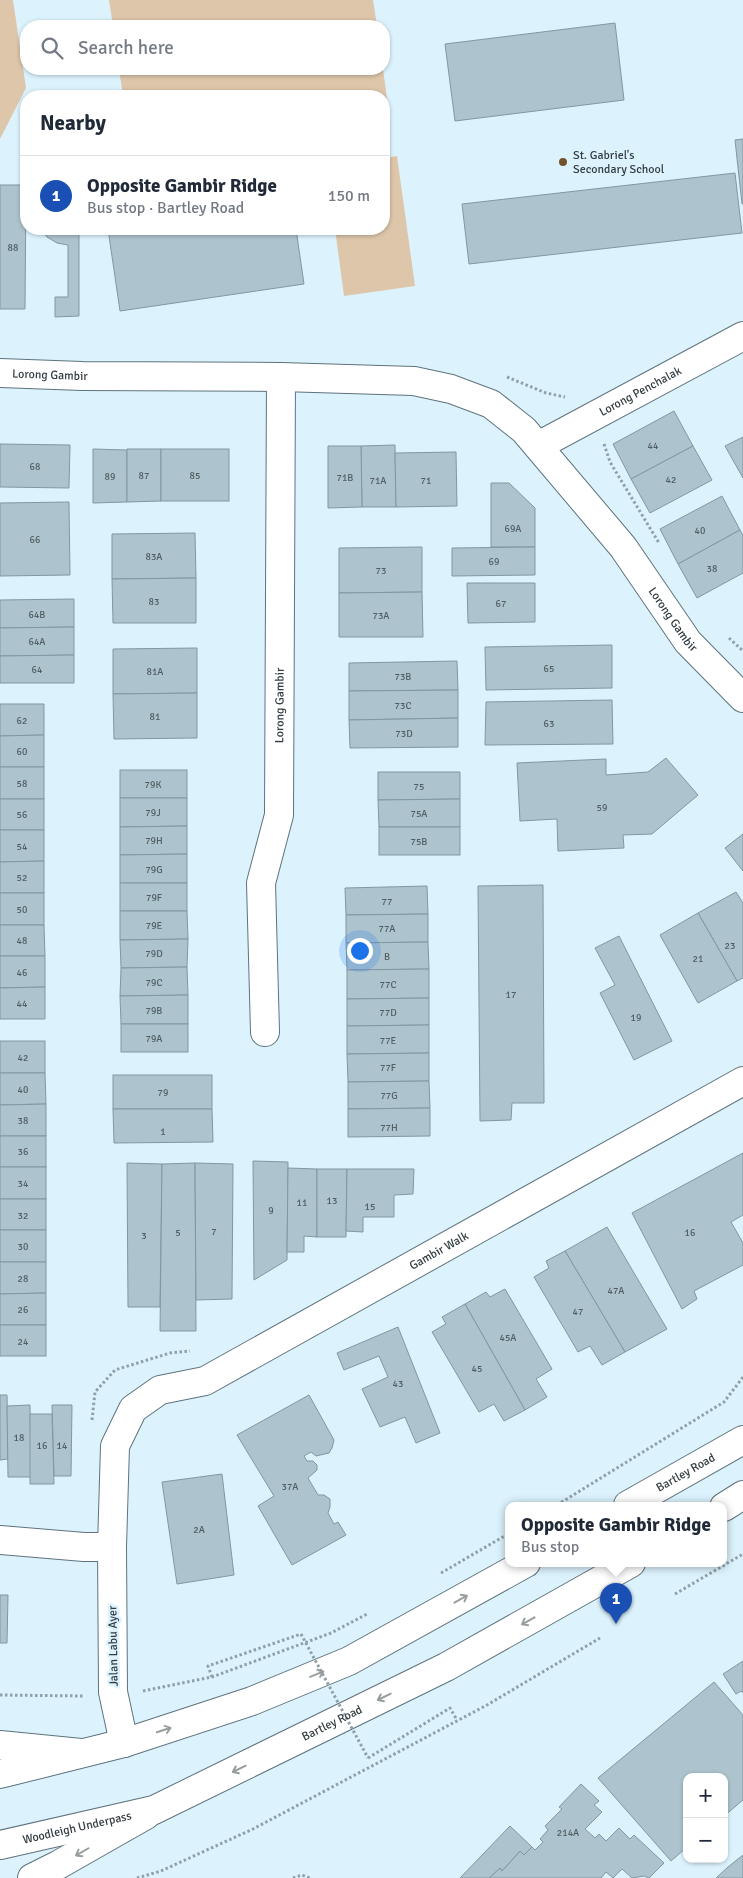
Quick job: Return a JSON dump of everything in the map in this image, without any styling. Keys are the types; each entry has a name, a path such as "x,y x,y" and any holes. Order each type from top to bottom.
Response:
{"main road":[{"name":"Lorong Penchalak","path":"538,446 743,336"},
{"name":"Lorong Gambir","path":"0,373 414,381 451,389 491,404 524,430 538,446 623,547 688,642 743,698"},
{"name":"Lorong Gambir","path":"265,1032 261,883 280,815 281,377"},
{"name":"Gambir Walk","path":"133,1409 160,1390 206,1381 743,1081"},
{"name":"Jalan Labu Ayer","path":"124,1743 113,1692 112,1547 115,1446 133,1409"},
{"name":"Bartley Road","path":"633,1502 743,1440"},
{"path":"727,1505 743,1495"},
{"path":"0,1540 84,1547 112,1547"},
{"path":"0,1774 124,1743 252,1700 350,1661 519,1567"},
{"name":"Bartley Road","path":"32,1878 154,1810 446,1666 624,1567"},
{"path":"0,1746 84,1753"},
{"name":"Woodleigh Underpass","path":"0,1845 154,1810"}],"path":[{"path":"502,374 546,393 580,401 596,416 610,462 660,543"},
{"path":"724,633 743,651"},
{"path":"562,1502 724,1402 743,1377"},
{"path":"435,1576 505,1536"},
{"path":"727,1563 743,1554"},
{"path":"675,1594 721,1567"},
{"path":"143,1681 143,1691 212,1677 331,1634 371,1612"},
{"path":"212,1677 208,1666 301,1634 368,1758 450,1708 457,1720"},
{"path":"137,1878 161,1871 253,1829 457,1720 600,1638"},
{"path":"0,1696 91,1696"},
{"path":"293,1878 302,1875 310,1878"}],"shaded area":[{"path":"0,0 13,0 20,47 20,75 24,75 26,88 25,90 20,90 20,100 0,139"},
{"path":"109,0 373,0 376,20 112,20"},
{"path":"120,75 384,75 386,90 122,90"},
{"path":"397,156 415,286 344,296 336,235 390,235 390,157"}],"building":[{"path":"615,23 624,100 455,121 445,44"},
{"path":"743,139 743,204 742,204 735,140"},
{"path":"735,173 742,233 469,264 462,204"},
{"path":"0,185 20,185 20,235 26,235 25,309 0,309"},
{"path":"46,235 79,235 79,316 55,317 55,297 68,297 68,245 57,243"},
{"path":"109,235 297,235 304,284 120,311"},
{"path":"674,411 693,446 631,479 613,444"},
{"path":"743,437 743,478 725,446"},
{"path":"0,444 70,445 69,488 0,487"},
{"path":"395,445 396,507 362,507 361,446"},
{"path":"328,446 361,446 362,507 328,508"},
{"path":"693,446 712,480 650,513 631,479"},
{"path":"93,449 127,450 127,502 93,503"},
{"path":"127,449 161,449 161,501 127,502"},
{"path":"161,449 229,449 229,501 161,501"},
{"path":"456,452 457,506 396,507 395,453"},
{"path":"491,483 509,483 535,508 535,547 491,547"},
{"path":"722,496 740,530 678,564 660,529"},
{"path":"69,502 70,575 0,576 0,503"},
{"path":"740,530 743,535 743,573 697,598 678,564"},
{"path":"195,533 196,578 112,579 112,534"},
{"path":"422,547 422,592 339,593 339,548"},
{"path":"535,547 535,575 452,576 452,548"},
{"path":"196,578 196,623 113,623 112,579"},
{"path":"467,583 535,583 535,622 468,623"},
{"path":"422,592 423,637 339,637 339,593"},
{"path":"74,599 74,627 0,628 0,600"},
{"path":"74,627 74,655 0,656 0,628"},
{"path":"612,645 612,688 486,690 485,647"},
{"path":"197,648 197,693 113,694 113,649"},
{"path":"74,655 74,683 0,683 0,656"},
{"path":"457,661 458,690 349,691 349,663"},
{"path":"458,690 458,718 349,720 349,691"},
{"path":"197,693 197,738 114,739 113,694"},
{"path":"612,700 613,744 485,745 486,702"},
{"path":"0,704 44,704 44,735 0,736"},
{"path":"458,718 458,747 350,748 349,720"},
{"path":"44,735 44,767 0,767 0,736"},
{"path":"666,758 698,795 652,834 623,835 624,848 558,851 557,819 520,821 517,763 606,759 606,775 648,772"},
{"path":"0,767 44,767 44,799 0,799"},
{"path":"120,770 187,770 187,798 120,798"},
{"path":"378,772 460,772 460,799 378,800"},
{"path":"120,798 187,798 187,826 120,827"},
{"path":"0,799 44,799 44,830 0,830"},
{"path":"460,799 460,827 379,827 378,800"},
{"path":"187,826 187,854 120,855 120,827"},
{"path":"379,827 460,827 460,855 379,855"},
{"path":"0,830 44,830 44,861 0,862"},
{"path":"743,834 743,871 725,848"},
{"path":"187,854 187,883 120,883 120,855"},
{"path":"44,861 44,893 0,893 0,862"},
{"path":"120,883 187,883 187,911 120,911"},
{"path":"543,885 544,1103 512,1103 511,1120 480,1121 478,886"},
{"path":"427,886 428,914 346,915 345,888"},
{"path":"736,892 743,903 743,978 737,981 698,913"},
{"path":"0,893 44,893 44,925 0,925"},
{"path":"120,911 187,911 188,939 120,940"},
{"path":"698,913 737,981 698,1003 660,935"},
{"path":"428,914 428,942 346,943 346,915"},
{"path":"0,925 44,925 45,956 0,956"},
{"path":"619,936 672,1041 634,1060 600,993 615,985 595,948"},
{"path":"188,939 187,967 121,968 120,940"},
{"path":"428,942 429,969 347,970 346,943"},
{"path":"0,956 45,956 45,987 0,988"},
{"path":"187,967 188,995 120,996 121,968"},
{"path":"429,969 429,998 347,999 347,970"},
{"path":"45,987 45,1019 0,1019 0,988"},
{"path":"188,995 188,1024 121,1024 120,996"},
{"path":"429,998 429,1025 347,1026 347,999"},
{"path":"121,1024 188,1024 188,1052 121,1052"},
{"path":"429,1025 429,1053 347,1054 347,1026"},
{"path":"0,1041 45,1041 45,1073 0,1073"},
{"path":"429,1053 429,1081 348,1082 347,1054"},
{"path":"0,1073 45,1073 46,1104 0,1105"},
{"path":"113,1075 212,1075 212,1109 113,1109"},
{"path":"429,1081 430,1108 348,1109 348,1082"},
{"path":"46,1104 46,1136 0,1136 0,1105"},
{"path":"430,1108 430,1136 348,1137 348,1109"},
{"path":"113,1109 212,1109 213,1142 114,1143"},
{"path":"0,1136 46,1136 46,1167 0,1167"},
{"path":"743,1153 743,1215 731,1222 743,1243 743,1265 694,1291 697,1299 682,1309 632,1213"},
{"path":"253,1161 288,1162 287,1260 254,1280"},
{"path":"127,1163 162,1164 160,1307 128,1307"},
{"path":"195,1163 196,1331 160,1331 162,1164"},
{"path":"195,1163 233,1164 232,1299 196,1300"},
{"path":"0,1167 46,1167 46,1199 0,1199"},
{"path":"288,1168 317,1169 317,1237 304,1236 304,1252 287,1252"},
{"path":"317,1169 347,1169 346,1237 317,1237"},
{"path":"347,1169 414,1169 413,1194 394,1195 394,1217 363,1217 363,1232 346,1231"},
{"path":"0,1199 46,1199 46,1230 0,1230"},
{"path":"607,1227 667,1329 625,1352 565,1251"},
{"path":"0,1230 46,1230 46,1262 0,1262"},
{"path":"565,1251 625,1352 602,1365 590,1346 578,1352 534,1277 549,1268 546,1261"},
{"path":"0,1262 46,1262 46,1293 0,1294"},
{"path":"505,1289 552,1369 536,1379 547,1397 525,1410 465,1304 486,1292 490,1297"},
{"path":"46,1293 46,1325 0,1325 0,1294"},
{"path":"465,1304 525,1410 504,1421 494,1404 479,1412 432,1332 446,1324 442,1317"},
{"path":"0,1325 46,1325 46,1356 0,1356"},
{"path":"398,1327 440,1433 416,1443 405,1417 380,1427 362,1389 388,1377 379,1356 344,1370 337,1353"},
{"path":"0,1395 7,1395 8,1459 0,1460"},
{"path":"309,1395 334,1440 329,1453 316,1456 311,1452 304,1456 307,1461 313,1461 317,1465 317,1470 308,1478 318,1495 324,1495 330,1499 328,1513 334,1524 338,1522 346,1535 292,1565 258,1506 274,1496 237,1435"},
{"path":"30,1405 31,1477 8,1477 7,1406"},
{"path":"52,1405 72,1405 71,1476 54,1476"},
{"path":"30,1414 52,1414 54,1484 30,1484"},
{"path":"222,1474 234,1575 177,1584 162,1482"},
{"path":"0,1595 8,1595 7,1643 0,1643"},
{"path":"743,1661 743,1693 741,1691 736,1694 723,1674"},
{"path":"714,1682 743,1715 743,1800 728,1813 728,1773 683,1773 683,1850 671,1861 598,1778"},
{"path":"581,1784 599,1801 594,1805 602,1812 585,1829 595,1838 599,1834 606,1841 619,1828 630,1839 634,1835 664,1863 649,1878 644,1876 632,1878 622,1869 613,1878 606,1872 601,1878 489,1878 500,1868 502,1871 520,1851 524,1855 532,1847 535,1850 543,1842 540,1839 548,1830 545,1826 562,1809 559,1807"},
{"path":"510,1826 532,1847 524,1855 520,1851 502,1871 500,1868 489,1878 460,1878"},
{"path":"743,1855 743,1878 716,1878 728,1867"}],"place":[{"name":"St. Gabriel's Secondary School","path":"563,162"},
{"name":"Opposite Gambir Ridge","path":"616,1624"}]}
